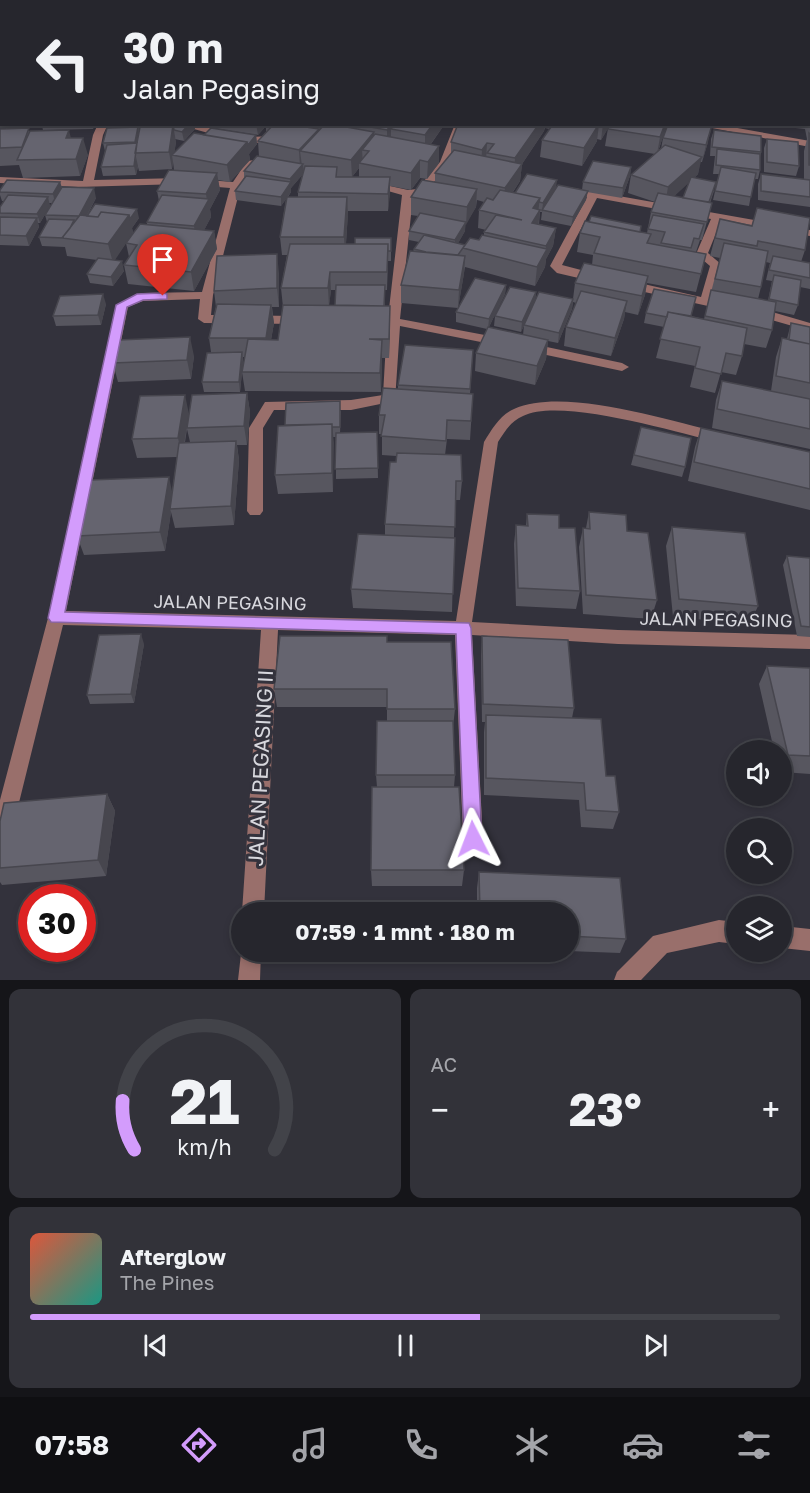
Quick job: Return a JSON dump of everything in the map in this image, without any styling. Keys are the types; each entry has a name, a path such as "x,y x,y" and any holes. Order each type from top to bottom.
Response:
{"street":[{"path":"88,184 98,135 102,126"},
{"path":"188,126 244,140 291,139"},
{"path":"362,183 408,193 420,192 446,163 459,126"},
{"path":"706,126 810,144"},
{"path":"270,163 253,162 239,181 207,295 204,319 311,320"},
{"path":"0,180 88,184 239,181"},
{"path":"559,188 593,196 810,233"},
{"path":"255,511 256,428 270,405 351,405 390,398 394,321 408,193"},
{"path":"593,196 557,268 740,308 810,327"},
{"path":"706,302 716,266 702,254 717,218"},
{"path":"0,839 56,618 122,305 141,297 207,295"},
{"path":"358,321 394,321 622,367"},
{"path":"473,839 464,628 491,442 495,432 504,422 530,408 561,404 732,440"},
{"name":"JALAN PEGASING","path":"56,618 464,628 618,637 810,642"},
{"name":"JALAN PEGASING II","path":"254,902 270,624"},
{"path":"625,980 661,944 719,931 726,932"},
{"path":"792,938 810,940"},
{"path":"249,980 250,962"}],"building":[{"path":"173,126 187,126 182,132 174,130"},
{"path":"173,126 169,152 135,153 140,127"},
{"path":"272,126 319,129 299,150 258,141"},
{"path":"323,126 341,126 374,132 351,160 300,151"},
{"path":"364,126 390,126 387,130"},
{"path":"393,126 432,126 425,135 391,129"},
{"path":"457,126 538,126 515,158 487,153 494,144 487,143 482,150 451,142"},
{"path":"552,126 598,126 584,148 542,140"},
{"path":"609,126 664,126 660,137 608,129"},
{"path":"667,126 712,126 706,145 663,138"},
{"path":"138,127 135,142 103,143 107,128"},
{"path":"29,128 22,147 0,148 0,129"},
{"path":"211,128 256,135 248,145 247,142 204,135"},
{"path":"69,130 66,138 83,138 76,159 17,160 30,131"},
{"path":"714,130 761,136 761,152 712,147"},
{"path":"194,133 247,142 227,165 172,155"},
{"path":"375,134 439,146 428,162 420,160 411,173 359,163 369,151 362,150"},
{"path":"810,134 810,165 809,165"},
{"path":"767,139 798,142 799,166 767,162"},
{"path":"137,143 134,166 101,167 107,145"},
{"path":"665,145 702,157 668,187 631,175"},
{"path":"717,149 760,154 760,170 716,165"},
{"path":"454,150 522,164 505,188 435,173"},
{"path":"257,156 303,164 290,179 244,171"},
{"path":"593,161 631,167 623,188 583,182"},
{"path":"305,166 337,167 336,177 390,177 388,194 298,192"},
{"path":"721,167 756,173 751,197 715,191"},
{"path":"169,170 217,173 206,194 157,191"},
{"path":"527,174 557,180 543,203 539,202 540,198 515,193"},
{"path":"761,174 810,180 810,197 761,191"},
{"path":"246,176 291,182 281,197 235,191"},
{"path":"691,177 716,182 709,202 683,198"},
{"path":"7,180 60,182 53,194 0,192"},
{"path":"422,180 477,189 467,207 411,197"},
{"path":"558,185 588,191 573,217 542,210"},
{"path":"62,187 94,188 79,216 45,215"},
{"path":"500,190 540,198 533,208 540,210 532,223 556,228 546,246 484,232 496,215 522,220 479,210 487,198 493,200"},
{"path":"658,193 712,203 707,222 651,212"},
{"path":"8,195 48,197 37,214 0,213 0,207"},
{"path":"162,195 209,199 194,226 147,222"},
{"path":"287,197 347,197 344,237 280,237"},
{"path":"95,204 137,209 130,219 129,215 101,212 98,217 87,216"},
{"path":"757,208 810,218 805,250 758,241 757,246 715,238 720,219 752,226"},
{"path":"101,212 129,215 108,244 62,238 80,215 98,217"},
{"path":"420,213 466,222 455,240 409,231"},
{"path":"653,215 704,224 699,239 694,238 691,248 661,243 665,232 648,229"},
{"path":"591,216 641,226 640,232 589,222"},
{"path":"0,217 37,218 26,236 0,235"},
{"path":"49,219 74,220 62,238 39,237"},
{"path":"585,221 651,234 647,243 706,254 701,274 594,253 600,237 580,233"},
{"path":"140,224 214,231 191,272 124,265 137,245 126,243"},
{"path":"424,235 465,245 458,255 414,249"},
{"path":"482,235 547,249 537,267 463,248 470,238 479,240"},
{"path":"355,238 391,238 391,251 388,251 388,244 355,244"},
{"path":"724,243 768,251 761,287 715,279"},
{"path":"290,244 388,244 387,272 330,272 328,288 281,288"},
{"path":"410,251 465,256 459,290 401,285"},
{"path":"277,254 277,288 214,291 217,256"},
{"path":"773,256 810,263 810,278 769,270"},
{"path":"98,258 122,261 111,277 87,274"},
{"path":"584,263 648,276 642,296 575,283"},
{"path":"774,275 801,280 798,305 769,299"},
{"path":"475,278 506,285 489,319 456,312"},
{"path":"336,285 385,285 384,306 335,305"},
{"path":"510,287 536,292 522,322 495,316"},
{"path":"654,289 696,297 691,316 668,312 667,317 646,313"},
{"path":"711,290 776,302 772,330 705,316"},
{"path":"581,291 627,301 615,338 566,327"},
{"path":"539,292 573,299 559,333 524,325"},
{"path":"103,294 98,315 53,316 60,296"},
{"path":"217,304 271,305 266,338 209,338"},
{"path":"283,305 390,306 389,339 369,339 382,340 380,373 242,372 248,339 278,340"},
{"path":"668,312 747,328 742,356 726,353 721,374 695,368 700,347 660,339"},
{"path":"791,323 810,327 810,344 789,340"},
{"path":"488,327 548,340 537,366 476,353"},
{"path":"190,337 187,360 113,363 118,340"},
{"path":"782,338 810,344 810,383 776,376"},
{"path":"405,345 473,350 470,389 398,385"},
{"path":"242,352 239,382 202,382 207,353"},
{"path":"722,381 810,399 810,429 717,409"},
{"path":"383,388 473,394 471,421 447,420 446,441 381,436 385,415 379,415"},
{"path":"247,393 244,426 187,428 192,395"},
{"path":"185,395 178,438 132,439 140,396"},
{"path":"340,401 340,427 332,427 332,424 285,425 286,403"},
{"path":"332,424 332,473 275,475 278,426"},
{"path":"641,427 691,438 685,467 634,455"},
{"path":"701,428 810,452 810,489 694,462"},
{"path":"377,432 378,468 335,469 336,433"},
{"path":"236,441 231,506 170,509 179,443"},
{"path":"397,453 461,455 462,481 456,481 455,527 385,524 390,462 396,462"},
{"path":"169,477 160,532 77,536 90,480"},
{"path":"589,512 626,515 627,531 648,533 657,600 586,595 583,528 590,529"},
{"path":"527,514 559,515 559,528 575,528 580,591 518,588 516,525 528,526"},
{"path":"672,527 745,533 758,606 679,599"},
{"path":"358,534 455,538 453,594 351,589"},
{"path":"787,556 810,558 810,627 801,626"},
{"path":"141,634 131,694 87,695 99,635"},
{"path":"280,636 387,636 387,642 451,642 455,709 387,709 387,689 274,689"},
{"path":"482,636 568,640 574,708 483,704"},
{"path":"767,666 810,668 810,756 792,755 792,740 784,740"},
{"path":"486,715 601,719 606,776 615,776 619,812 586,810 584,783 486,778"},
{"path":"377,721 453,721 455,775 376,775"},
{"path":"372,787 459,787 464,870 371,870"},
{"path":"107,794 98,860 0,868 0,821 4,803"},
{"path":"479,872 620,878 626,939 579,937 579,902 480,902"}],"route":[{"path":"163,296 141,297 122,305 56,618 464,628 473,839"}]}
